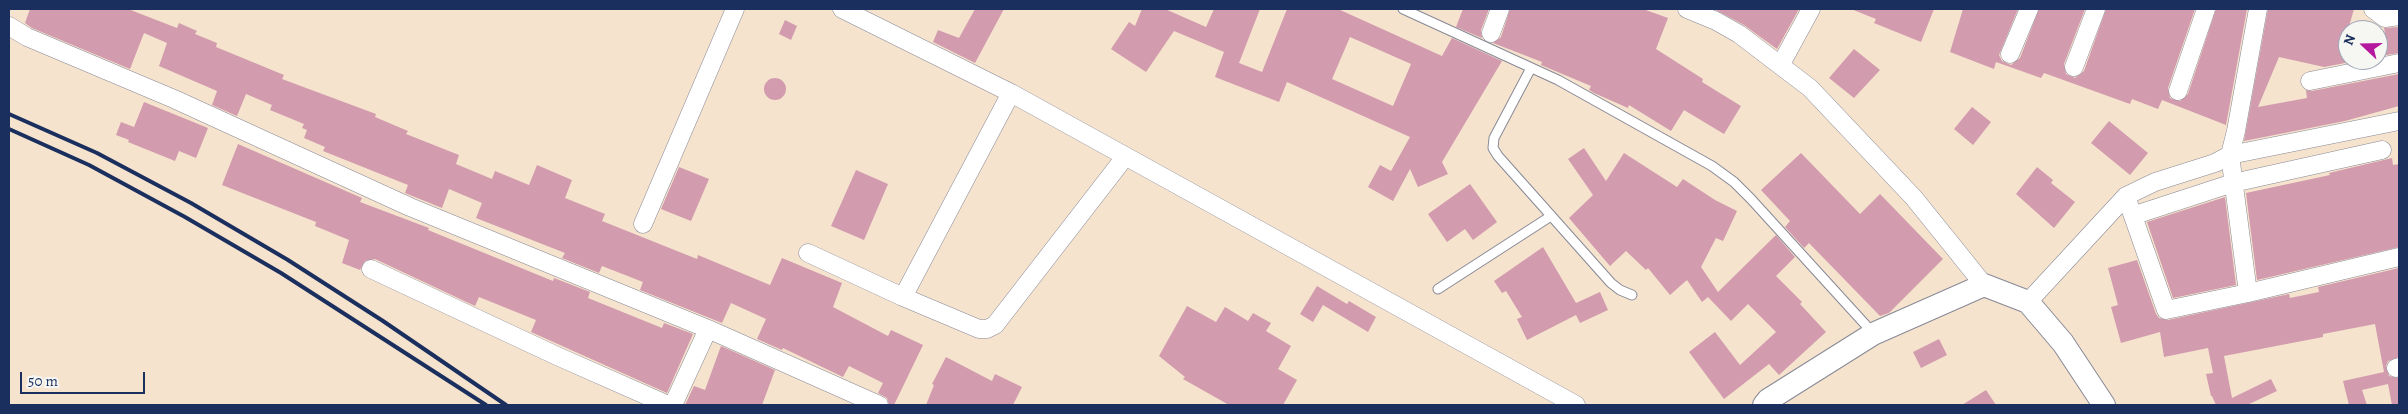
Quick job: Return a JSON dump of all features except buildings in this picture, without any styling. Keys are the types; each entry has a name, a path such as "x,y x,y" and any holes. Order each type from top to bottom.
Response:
{"street":[{"path":"643,224 735,9"},
{"path":"842,9 1011,93 1576,405"},
{"path":"1491,33 1500,9"},
{"path":"1687,9 1716,21 1739,34 1781,64 1810,88 1914,198 1984,286 2028,302 2063,343 2104,405"},
{"path":"1781,64 1811,9"},
{"path":"2010,54 2029,9"},
{"path":"2074,67 2096,9"},
{"path":"2178,91 2206,9"},
{"path":"2248,293 2230,156 2258,9"},
{"path":"2373,9 2386,18 2399,16"},
{"path":"9,26 27,38 174,99 410,207 708,328 879,405"},
{"path":"2310,81 2399,63"},
{"path":"903,297 1011,93"},
{"path":"2028,302 2126,196 2155,182 2215,163 2230,156 2399,120"},
{"path":"2135,216 2233,183 2382,150"},
{"path":"808,253 903,297 979,329 987,329 995,325 1125,157"},
{"path":"2126,196 2135,216 2153,277 2166,310 2248,293 2399,257"},
{"path":"370,269 557,356 668,405"},
{"path":"1764,405 1768,400 1873,334 1984,286"},
{"path":"673,405 708,328"}],"lane":[{"path":"1403,9 1531,68 1703,161 1734,182 1873,334"},
{"path":"1531,68 1494,138 1493,148 1550,216 1611,283 1620,290 1632,295"},
{"path":"1438,289 1550,216"}],"railway":[{"path":"9,114 97,153 191,203 288,260 383,321 506,405"},
{"path":"9,129 89,165 185,217 281,273 486,405"}]}
